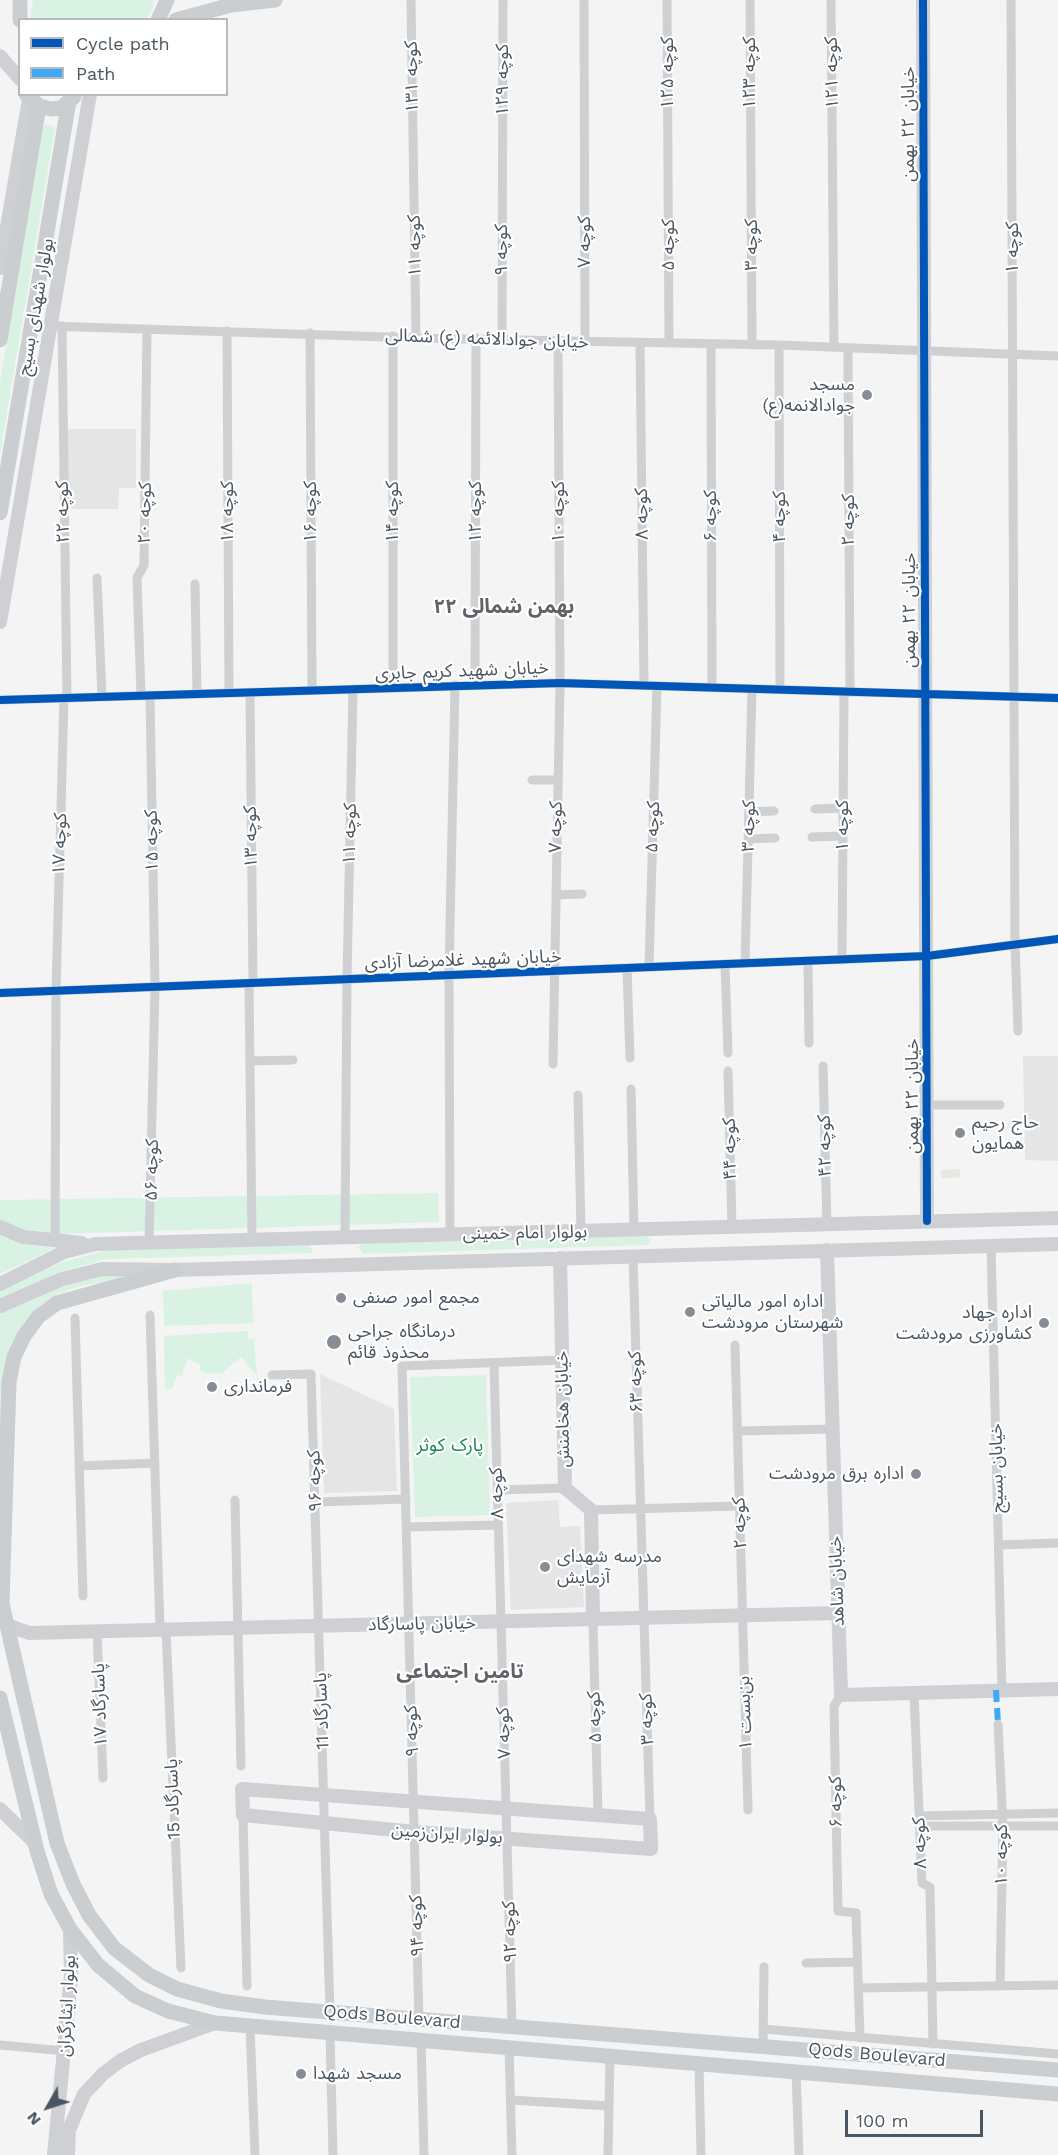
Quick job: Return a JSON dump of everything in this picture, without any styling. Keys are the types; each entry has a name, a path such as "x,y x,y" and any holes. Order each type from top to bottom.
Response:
{"main road":[{"path":"20,0 20,18"},
{"path":"159,18 167,0"},
{"path":"202,0 218,8"},
{"path":"183,18 218,8 275,0"},
{"path":"31,100 62,108 73,98"},
{"name":"بولوار شهدای بسیج","path":"0,513 73,98"},
{"name":"بولوار شهدای بسیج","path":"0,340 21,215 31,100"},
{"name":"Qods Boulevard","path":"175,1270 57,1303 38,1317 24,1336 14,1358 9,1382 1,1599 57,1843 73,1884 89,1915 114,1948 149,1976 177,1989 221,2001 330,2013 1058,2070"},
{"name":"Qods Boulevard","path":"0,1698 5,1740 51,1894 70,1929 98,1965 135,1996 168,2011 215,2023 1058,2094"}],"street":[{"name":"کوچه ۱۳۱","path":"411,0 413,154"},
{"name":"کوچه ۱۲۹","path":"502,161 503,0"},
{"name":"کوچه ۷","path":"584,0 585,341"},
{"name":"کوچه ۱۲۵","path":"667,0 668,146"},
{"name":"کوچه ۱۲۳","path":"750,0 751,146"},
{"name":"کوچه ۱۲۱","path":"831,0 834,347"},
{"name":"خیابان ۲۲ بهمن","path":"923,0 927,1221"},
{"name":"کوچه ۱","path":"1011,0 1013,354"},
{"path":"0,56 18,77"},
{"path":"0,622 36,406 56,326 62,254 90,96"},
{"path":"0,268 31,100"},
{"name":"کوچه ۵","path":"668,146 669,343"},
{"name":"کوچه ۳","path":"751,146 752,345"},
{"name":"کوچه ۱۱","path":"413,154 416,338"},
{"name":"کوچه ۹","path":"502,161 502,339"},
{"path":"5,240 21,215"},
{"path":"52,216 62,254"},
{"name":"خیابان جوادالائمه (ع) شمالی","path":"56,326 416,338 779,345 1058,356"},
{"name":"کوچه ۲۲","path":"56,326 65,698"},
{"name":"کوچه ۲۰","path":"146,695 137,578 144,565 147,329"},
{"name":"کوچه ۱۸","path":"227,331 229,693"},
{"name":"کوچه ۱۶","path":"310,333 312,690"},
{"name":"کوچه ۱۴","path":"393,336 393,688"},
{"name":"کوچه ۱۲","path":"475,685 476,338"},
{"name":"کوچه ۱۰","path":"558,341 560,683"},
{"name":"کوچه ۸","path":"640,343 644,685"},
{"name":"کوچه ۶","path":"711,344 712,687"},
{"name":"کوچه ۴","path":"779,345 780,690"},
{"name":"کوچه ۲","path":"847,692 848,348"},
{"path":"1013,354 1015,943 1018,1031"},
{"path":"14,430 36,406"},
{"path":"97,578 102,697"},
{"path":"195,584 197,694"},
{"name":"کوچه ۷","path":"553,1064 560,683"},
{"name":"خیابان شهید کریم جابری","path":"0,700 560,683 1058,698"},
{"path":"450,1235 449,975 455,685"},
{"name":"کوچه ۵","path":"649,967 657,686"},
{"name":"کوچه ۱۱","path":"347,979 353,689"},
{"name":"کوچه ۳","path":"745,963 752,689"},
{"name":"کوچه ۱۳","path":"250,692 251,983"},
{"name":"کوچه ۱","path":"842,960 843,808 847,692"},
{"name":"کوچه ۱۵","path":"146,695 155,987"},
{"name":"کوچه ۱۷","path":"56,991 65,698"},
{"path":"532,780 557,780"},
{"path":"815,809 843,808"},
{"path":"749,812 774,810"},
{"path":"812,837 843,836"},
{"path":"748,839 775,838"},
{"path":"555,895 582,894"},
{"name":"خیابان شهید غلامرضا آزادی","path":"0,993 927,956 1058,939"},
{"path":"808,961 809,1043"},
{"path":"725,964 728,1053"},
{"path":"627,968 630,1058"},
{"path":"347,979 345,1238 348,1265"},
{"path":"251,983 252,1240"},
{"name":"کوچه ۵۶","path":"149,1243 155,987"},
{"path":"55,1242 56,991"},
{"path":"250,1060 293,1060"},
{"name":"کوچه ۴۲","path":"823,1066 827,1225"},
{"name":"کوچه ۴۴","path":"728,1071 732,1227"},
{"path":"631,1089 634,1230"},
{"path":"578,1095 581,1231"},
{"path":"928,1105 1000,1105"},
{"name":"بولوار امام خمینی","path":"0,1284 64,1252 96,1244 1058,1218"},
{"path":"0,1227 23,1237 55,1242 96,1244"},
{"path":"666,1229 663,1246 667,1255"},
{"path":"532,1259 539,1246 533,1233"},
{"name":"بولوار امام خمینی","path":"0,1306 62,1279 102,1269 175,1270 1058,1244"},
{"name":"خیابان بسیج","path":"991,1245 1002,1690"},
{"name":"خیابان شاهد","path":"827,1250 841,1695"},
{"name":"کوچه ۶۳","path":"633,1256 640,1508"},
{"name":"خیابان هخامنش","path":"560,1258 564,1488 591,1510"},
{"name":"پاسارگاد 15","path":"150,1315 180,1968"},
{"path":"75,1318 83,1596"},
{"name":"کوچه ۲","path":"735,1345 742,1616"},
{"path":"410,1624 402,1366 562,1360"},
{"name":"کوچه ۸","path":"494,1364 501,1622"},
{"name":"کوچه ۹۶","path":"272,1375 311,1374 320,1627"},
{"path":"737,1431 833,1429"},
{"path":"79,1466 155,1463"},
{"path":"497,1490 564,1488"},
{"path":"235,1500 242,1766"},
{"path":"316,1502 406,1500"},
{"path":"592,1620 591,1510 740,1506"},
{"path":"640,1508 644,1618"},
{"path":"407,1527 498,1525"},
{"path":"999,1545 1058,1543"},
{"name":"خیابان پاسارگاد","path":"7,1625 29,1633 838,1613"},
{"name":"بن‌بست ۱","path":"742,1616 748,1810"},
{"name":"کوچه ۳","path":"644,1618 650,1819"},
{"name":"کوچه ۵","path":"592,1620 598,1815"},
{"name":"کوچه ۷","path":"501,1622 507,1838"},
{"name":"کوچه ۹","path":"410,1624 415,1832"},
{"name":"پاسارگاد 11","path":"320,1627 324,1795"},
{"name":"پاسارگاد ۱۷","path":"97,1631 103,1778"},
{"path":"841,1695 1058,1689"},
{"name":"کوچه ۸","path":"914,1693 922,1883 930,1887 932,1987"},
{"name":"کوچه ۶","path":"841,1695 834,1706 838,1911 855,1912 857,1962"},
{"name":"کوچه ۱۰","path":"998,1724 1003,1815 1000,1986"},
{"name":"بولوار ایران‌زمین","path":"242,1789 506,1809 650,1819 651,1849 415,1832 243,1815 242,1789"},
{"path":"324,1795 330,2013"},
{"path":"0,1809 36,1844"},
{"path":"919,1821 1058,1813"},
{"path":"243,1815 247,1986"},
{"path":"919,1821 1003,1826 1058,1826"},
{"name":"کوچه ۹۴","path":"415,1832 419,2020"},
{"name":"کوچه ۹۲","path":"507,1838 512,2027"},
{"name":"بولوار ایثارگران","path":"54,2155 71,1976 70,1929"},
{"path":"806,1964 857,1962 861,2038"},
{"path":"763,2046 764,1967"},
{"path":"858,1988 1058,1985"},
{"path":"932,1987 933,2044"},
{"path":"68,2155 69,2130 84,2094 103,2073 141,2050 215,2023"},
{"path":"250,2026 255,2155"},
{"path":"764,2029 1058,2054"},
{"path":"330,2032 333,2155"},
{"path":"421,2040 424,2155"},
{"path":"0,2045 65,2051"},
{"path":"509,2047 512,2155"},
{"path":"608,2155 610,2056"},
{"path":"699,2064 701,2155"},
{"path":"796,2072 799,2155"},
{"path":"511,2100 609,2106"}],"shaded area":[{"path":"67,429 136,429 136,488 119,488 118,509 67,509"},
{"path":"1023,1056 1058,1056 1058,1161 1025,1160"},
{"path":"960,1169 960,1177 941,1179 941,1170"},
{"path":"320,1374 394,1409 397,1491 324,1493"},
{"name":"مدرسه شهدای آزمایش","path":"558,1500 560,1527 580,1526 584,1607 511,1610 506,1503"}],"green space":[{"path":"33,0 153,0 154,6 148,18 30,18"},
{"path":"47,124 55,128 0,454 0,383 43,127"},
{"path":"438,1193 439,1222 28,1235 0,1222 0,1200"},
{"path":"0,1235 26,1245 55,1248 0,1274"},
{"path":"646,1236 651,1240 648,1245 363,1254 358,1247 362,1244"},
{"path":"309,1245 313,1249 311,1253 107,1259 63,1271 0,1298 0,1289 59,1263 108,1250"},
{"path":"137,1269 115,1280 80,1286 58,1294 38,1307 25,1320 12,1343 4,1368 0,1417 0,1306 60,1282"},
{"path":"252,1283 253,1323 164,1326 163,1291"},
{"path":"248,1331 248,1339 254,1339 257,1376 241,1357 222,1373 208,1374 199,1370 201,1366 188,1358 182,1376 177,1375 172,1389 165,1389 164,1336"},
{"name":"پارک کوثر","path":"486,1375 490,1515 415,1517 410,1377"}],"marked path":[{"path":"996,1690 998,1724"}],"cycle path":[{"path":"923,0 927,1221"},
{"path":"0,700 560,683 1058,698"},
{"path":"0,993 927,956 1058,939"}],"place":[{"name":"مسجد جوادالانمه(ع)","path":"867,395"},
{"name":"حاج رحیم همایون","path":"960,1133"},
{"name":"مجمع امور صنفی","path":"341,1298"},
{"name":"اداره امور مالیاتی شهرستان مرودشت","path":"690,1312"},
{"name":"اداره جهاد کشاورزی مرودشت","path":"1044,1323"},
{"name":"درمانگاه جراحی محذوذ قائم","path":"334,1342"},
{"name":"فرمانداری","path":"212,1387"},
{"name":"اداره برق مرودشت","path":"916,1474"},
{"name":"مدرسه شهدای آزمایش","path":"545,1567"},
{"name":"مسجد شهدا","path":"301,2074"}],"district":[{"name":"۲۲ بهمن شمالی","path":"504,607"},
{"name":"تامین اجتماعی","path":"460,1672"}]}
